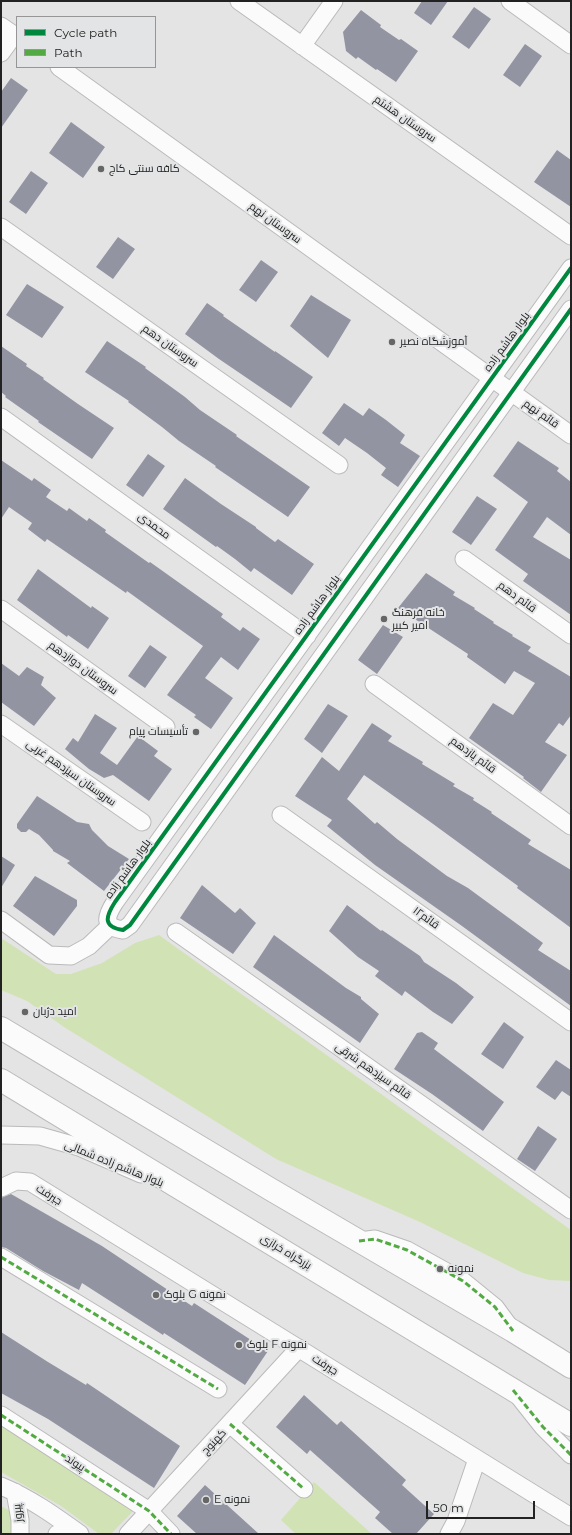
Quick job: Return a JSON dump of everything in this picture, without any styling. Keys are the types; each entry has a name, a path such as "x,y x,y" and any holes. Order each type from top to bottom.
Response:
{"highway":[{"path":"1,1028 513,1331 571,1367"},
{"name":"بزرگراه خرازی","path":"1,1080 202,1200 571,1425"}],"street":[{"name":"سروستان هشتم","path":"239,1 571,236"},
{"path":"302,46 334,1"},
{"path":"510,1 571,45"},
{"path":"1,53 11,33"},
{"name":"سروستان نهم","path":"60,68 512,393"},
{"name":"سروستان دهم","path":"1,227 339,465"},
{"name":"بلوار هاشم زاده","path":"110,926 107,920 108,913 571,268"},
{"path":"1,920 49,955 64,956 72,956 88,946 110,926 123,930 130,925 571,309"},
{"name":"قائم نهم","path":"512,393 571,435"},
{"name":"محمدی","path":"1,417 307,636"},
{"name":"قائم دهم","path":"464,559 571,635"},
{"name":"سروستان دوازدهم","path":"1,609 166,727"},
{"name":"قائم یازدهم","path":"374,684 571,826"},
{"name":"سروستان سیزدهم غربی","path":"1,724 142,822"},
{"path":"211,769 232,782"},
{"name":"قائم۱۲","path":"282,815 571,1022"},
{"name":"قائم سیزدهم شرقی","path":"176,932 571,1210"},
{"name":"بلوار هاشم زاده شمالی","path":"1,1135 40,1136 79,1147 202,1200"},
{"name":"جيرفت","path":"9,1184 30,1182 571,1517"},
{"path":"1,1257 218,1390"},
{"name":"كهنوج","path":"128,1534 299,1348"},
{"path":"514,1390 543,1427 571,1454"},
{"name":"پیوند","path":"1,1415 149,1511 171,1534"},
{"path":"230,1424 304,1489"},
{"path":"449,1534 456,1520 477,1459"},
{"path":"8,1489 54,1515 78,1533"},
{"name":"پیروز","path":"8,1489 20,1520 20,1534"},
{"path":"57,1534 67,1531 78,1533"}],"green space":[{"path":"159,935 571,1230 571,1281 549,1280 523,1273 420,1222 276,1159 64,1027 27,1001 1,990 1,938 56,974 71,974 102,963 135,943"},
{"path":"1,1422 136,1508 111,1534 99,1534 61,1506 1,1472"},
{"path":"314,1482 372,1534 296,1534 281,1520"},
{"path":"1,1506 12,1512 13,1534 1,1534"}],"building":[{"path":"422,1 448,1 431,25 414,13"},
{"path":"474,7 491,19 469,49 452,37"},
{"path":"361,10 381,25 380,27 418,51 396,82 358,57 356,59 346,51 343,32"},
{"path":"525,44 542,56 520,87 503,75"},
{"path":"11,78 28,90 1,128 1,92"},
{"path":"71,122 105,147 83,178 49,153"},
{"path":"557,150 571,160 571,207 534,182"},
{"path":"31,171 48,183 26,214 9,202"},
{"path":"118,237 135,249 113,279 96,267"},
{"path":"261,260 278,272 256,302 239,290"},
{"path":"27,284 64,307 42,338 6,315"},
{"path":"311,295 351,320 328,358 290,326"},
{"path":"207,303 224,315 223,316 313,377 291,408 185,334"},
{"path":"107,341 146,367 145,368 185,397 200,410 237,435 236,436 310,487 288,517 179,441 128,402 129,401 85,372"},
{"path":"1,346 27,364 26,366 44,378 43,379 114,428 92,459 38,422 39,421 5,397 6,396 1,392"},
{"path":"344,403 363,416 369,408 405,435 400,443 420,456 398,487 381,475 386,468 367,453 345,438 339,446 322,433"},
{"path":"518,441 559,468 557,471 571,482 571,535 547,517 533,537 571,560 571,615 523,581 528,574 495,550 528,502 493,476"},
{"path":"148,454 165,466 143,497 126,485"},
{"path":"1,460 32,481 34,478 51,490 46,497 67,511 69,508 87,521 89,518 106,530 105,532 223,614 221,617 240,631 243,627 260,639 238,670 221,657 205,678 233,698 211,729 194,717 196,715 167,695 203,646 127,591 126,593 47,539 45,542 28,529 32,523 9,507 1,519"},
{"path":"185,478 256,527 275,542 278,539 314,564 292,595 254,568 251,572 217,546 216,547 163,509"},
{"path":"477,496 497,509 471,545 452,532"},
{"path":"38,569 91,608 92,606 109,618 88,649 68,635 67,637 17,600"},
{"path":"426,573 455,592 453,595 475,608 474,609 494,622 493,623 513,635 512,636 531,647 528,651 571,677 571,715 563,726 559,723 545,742 567,755 541,792 523,778 524,777 469,738 493,703 513,715 535,683 514,671 505,684 467,657 468,654 398,608"},
{"path":"383,625 403,637 377,674 358,660"},
{"path":"150,645 167,657 145,688 128,676"},
{"path":"1,663 19,676 27,667 44,677 41,685 56,698 34,726 1,702"},
{"path":"328,704 348,716 322,753 304,739"},
{"path":"95,714 117,728 100,753 117,765 138,736 158,751 154,756 172,769 149,801 113,775 104,778 89,769 65,749 73,738 78,742"},
{"path":"372,723 392,736 388,741 423,762 422,764 455,784 453,786 474,798 473,800 531,840 528,844 571,870 571,928 517,888 518,886 364,775 347,799 375,824 377,822 397,839 447,876 468,888 543,943 538,950 571,971 571,1006 462,926 375,865 327,826 332,820 295,796 322,757 339,771"},
{"path":"37,796 77,822 89,824 92,830 108,846 129,859 104,891 67,863 70,861 53,851 39,835 29,829 26,832 21,832 17,828 17,824"},
{"path":"1,856 15,865 1,888"},
{"path":"35,876 77,900 77,906 54,936 13,906"},
{"path":"202,885 235,913 240,908 256,923 233,954 180,918"},
{"path":"347,905 381,931 382,930 420,956 424,962 474,997 452,1024 405,991 402,996 375,976 379,971 358,957 329,931"},
{"path":"274,935 346,988 361,997 361,999 379,1014 360,1043 253,967"},
{"path":"504,1022 524,1037 503,1069 481,1054"},
{"path":"422,1032 438,1043 434,1049 504,1102 483,1131 432,1094 394,1069 417,1033"},
{"path":"556,1060 571,1070 571,1097 562,1091 555,1100 536,1087"},
{"path":"538,1126 557,1139 535,1171 517,1159"},
{"path":"11,1194 102,1246 192,1306 194,1303 268,1351 245,1385 82,1283 79,1290 43,1271 6,1248 1,1247 1,1198"},
{"path":"1,1332 86,1385 87,1383 180,1446 154,1488 48,1419 1,1393"},
{"path":"304,1395 337,1425 341,1421 406,1480 402,1485 434,1514 416,1534 393,1534 375,1518 380,1512 310,1450 307,1454 276,1427"},
{"name":"E نمونه","path":"205,1485 259,1534 197,1534 177,1516"}],"marked path":[{"path":"359,1241 375,1239 407,1250 463,1281 495,1307 513,1331"},
{"path":"1,1257 218,1389"},
{"path":"513,1390 543,1427 571,1455"},
{"path":"1,1415 149,1511 171,1534"},
{"path":"230,1424 304,1489"}],"cycle path":[{"path":"571,268 115,902 108,916 109,924 116,929 123,930 130,925 571,309"}],"place":[{"name":"کافه سنتی کاج","path":"101,169"},
{"name":"آموزشگاه نصیر","path":"392,342"},
{"name":"خانه فرهنگ امیر کبیر","path":"384,619"},
{"name":"تأسیسات پیام","path":"196,732"},
{"name":"امید دژبان","path":"25,1012"},
{"name":"نمونه","path":"440,1269"},
{"name":"بلوک G نمونه","path":"156,1295"},
{"name":"بلوک F نمونه","path":"239,1345"},
{"name":"E نمونه","path":"206,1500"}]}
